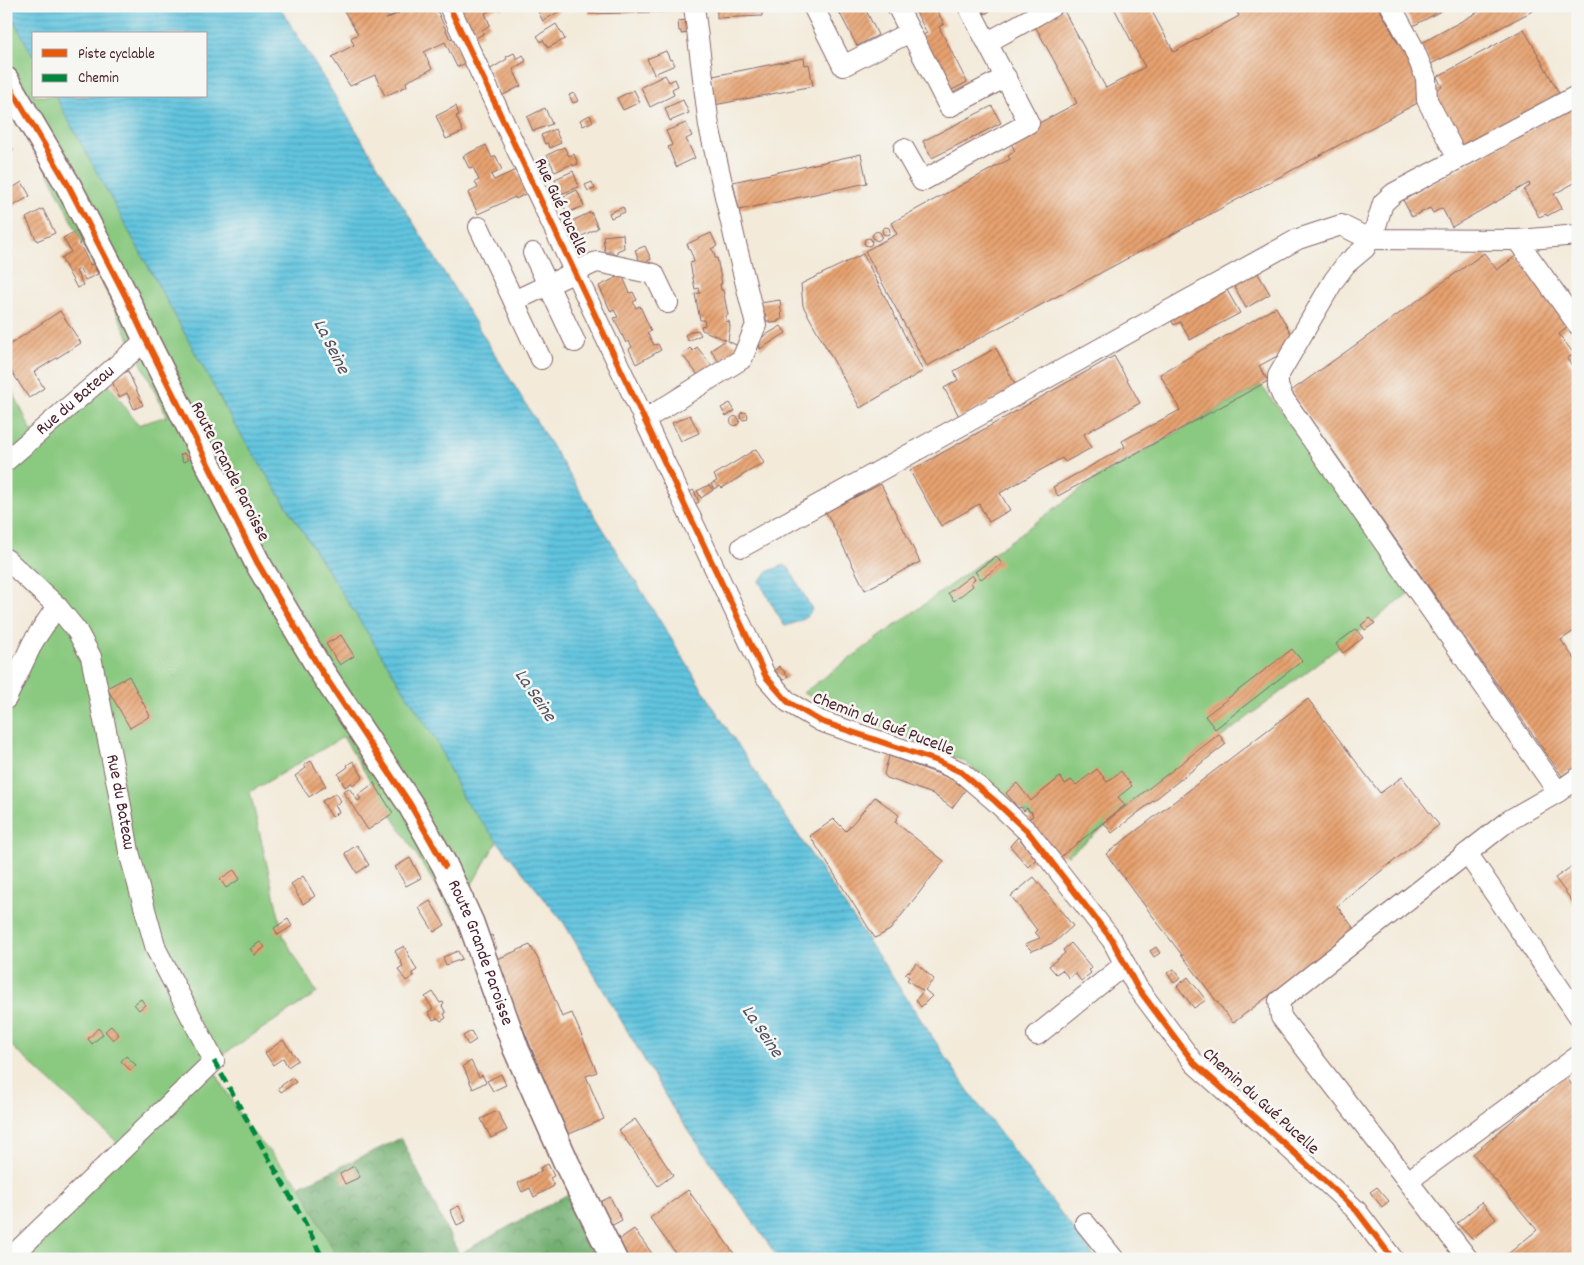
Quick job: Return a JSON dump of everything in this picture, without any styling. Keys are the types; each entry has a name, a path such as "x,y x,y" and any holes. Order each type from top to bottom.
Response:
{"main road":[{"name":"Route Grande Paroisse","path":"6,80 68,185 125,295 257,562 320,669 410,804 445,866 470,923 516,1049 567,1164 614,1259"}],"street":[{"name":"Rue Gué Pucelle","path":"449,6 644,420"},
{"path":"644,420 742,359 756,325 710,126 694,6"},
{"path":"813,6 843,66 910,32"},
{"path":"897,6 949,107 1006,77"},
{"path":"904,149 922,182 1029,123 968,6"},
{"path":"988,42 1053,6"},
{"path":"1391,6 1413,47 1426,78 1427,100 1458,159"},
{"path":"1558,792 1283,398 1278,386 1278,376 1334,280 1346,264 1365,248 1376,226 1383,203 1394,193 1578,95"},
{"path":"742,547 1298,239 1341,225 1369,239 1517,240 1578,235"},
{"path":"478,227 542,359"},
{"path":"1517,240 1578,326"},
{"path":"533,254 575,342"},
{"path":"514,301 598,262 654,274 668,303"},
{"name":"Rue du Bateau","path":"6,461 146,340"},
{"name":"Chemin du Gué Pucelle","path":"644,420 766,677 788,702 820,721 940,762 960,772 1029,833 1112,940 1137,988 1194,1064 1290,1148 1356,1210 1393,1259"},
{"name":"Rue du Bateau","path":"6,559 57,606 76,631 91,657 129,852 156,950 214,1061 9,1259"},
{"path":"6,698 33,642 57,606"},
{"path":"1468,1259 1281,1017 1279,1001 1508,821 1578,778"},
{"path":"1467,853 1578,1015"},
{"path":"1037,1035 1125,964"},
{"path":"1408,1181 1578,1056"},
{"path":"1086,1223 1114,1259"}],"green space":[{"path":"6,6 14,6 32,39 32,98 64,98 502,833 454,915 343,737 250,792 284,938 317,993 210,1063 247,1127 301,1186 338,1259 8,1259 117,1142 6,1041 6,681 47,602 6,565 6,377 32,432 108,383 138,425 167,416 6,86"},
{"path":"1261,385 1412,591 1067,856 1035,820 965,762 803,693 1099,476"},
{"path":"401,1138 459,1254 572,1192 605,1259 338,1259 301,1186"}],"water":[{"name":"La Seine","path":"6,6 279,6 724,724 971,1095 1096,1259 779,1259 672,1107 564,923 463,799 437,742 233,422 56,98 208,98 208,32 32,32 32,54"},
{"path":"784,565 789,568 812,609 805,618 786,626 783,624 759,581 769,571"}],"building":[{"path":"341,6 404,6 405,8 386,19 413,6 435,6 450,39 453,38 466,63 457,67 445,42 424,52 432,69 406,82 407,86 385,96 375,75 350,86 332,57 354,45 351,38 358,34"},
{"path":"459,6 502,6 503,8 500,9 499,7 485,13 490,25 482,30 483,34 474,39"},
{"path":"535,6 557,6 560,11 543,21"},
{"path":"589,6 690,6 690,11 589,14"},
{"path":"717,6 762,6 762,16 717,18"},
{"path":"836,6 864,6 878,35 857,46"},
{"path":"913,6 935,6 944,24 939,27 967,82 950,91 921,36 927,33"},
{"path":"981,6 999,6 985,14"},
{"path":"1113,6 1149,6 1174,52 1239,16 1234,6 1378,6 1398,43 1403,41 1423,100 927,366 865,251 897,234 891,223 1010,159 1008,156 1015,151 1009,139 1077,103 1034,24 1063,9 1106,88 1145,67"},
{"path":"1399,6 1450,6 1413,26 1406,13 1403,15"},
{"path":"1489,6 1542,6 1431,64 1420,44"},
{"path":"687,20 688,33 681,34 678,21"},
{"path":"556,24 565,39 548,48 543,40 541,42 537,36"},
{"path":"1524,29 1560,95 1461,149 1430,92 1442,87 1437,77"},
{"path":"666,51 670,60 672,59 675,65 654,74 647,59"},
{"path":"514,53 517,59 523,55 526,61 513,69 521,86 501,96 489,70"},
{"path":"804,58 805,65 809,64 813,86 714,105 710,83 714,83 713,76"},
{"path":"665,75 669,82 675,79 678,86 672,89 674,95 650,107 641,87"},
{"path":"634,90 640,102 623,110 617,98"},
{"path":"574,93 578,101 573,103 569,95"},
{"path":"683,100 689,113 670,121 665,108"},
{"path":"1578,103 1578,181 1554,194 1562,208 1547,216 1546,214 1539,217 1524,190 1530,186 1529,183 1452,227 1442,208 1433,213 1430,208 1412,217 1403,200"},
{"path":"456,106 459,115 456,116 463,132 446,139 436,116"},
{"path":"992,106 1001,123 932,158 923,141"},
{"path":"545,108 552,124 533,131 527,117"},
{"path":"590,115 593,121 583,126 580,120"},
{"path":"686,123 692,136 686,139 695,158 676,167 668,147 672,145 666,131"},
{"path":"555,129 561,143 550,148 547,143 545,144 541,135"},
{"path":"6,133 11,141 9,142 13,150 6,153"},
{"path":"486,145 492,158 496,156 502,170 491,175 494,180 516,170 527,193 478,214 468,193 478,188 475,182 479,180 473,167 469,168 463,156"},
{"path":"564,147 569,156 574,154 578,164 573,166 572,164 555,172 547,155"},
{"path":"861,154 867,183 739,210 733,182"},
{"path":"573,171 579,187 558,195 554,185 556,183 555,179"},
{"path":"22,182 30,196 8,209 6,192"},
{"path":"592,182 595,189 588,191 585,185"},
{"path":"577,190 584,206 567,213 560,198"},
{"path":"623,207 625,212 611,218 609,213"},
{"path":"43,209 55,233 37,241 26,218"},
{"path":"591,212 598,228 578,238 570,222"},
{"path":"886,227 890,231 886,235 882,231"},
{"path":"76,231 81,241 79,243 90,265 93,264 98,274 85,280 80,269 76,271 83,285 77,288 61,258 71,252 63,238"},
{"path":"877,232 881,236 877,240 873,236"},
{"path":"711,233 717,246 711,249 714,252 715,258 717,258 722,284 720,284 721,290 723,290 728,315 726,316 726,322 729,321 730,327 728,341 742,348 719,362 711,350 726,340 702,330 701,326 705,325 704,320 700,320 695,294 700,293 699,288 695,289 690,263 694,262 687,244"},
{"path":"623,234 624,248 617,251 617,255 613,255 613,252 605,252 603,236"},
{"path":"868,238 872,242 868,246 864,242"},
{"path":"645,246 651,259 641,264 635,250"},
{"path":"1484,253 1497,270 1517,255 1568,327 1559,334 1574,354 1567,359 1578,374 1578,628 1561,640 1578,664 1578,765 1562,776 1291,391"},
{"path":"863,254 923,371 860,408 803,306 801,284"},
{"path":"1254,267 1270,294 1246,308 1231,280"},
{"path":"622,275 630,293 633,292 637,300 633,302 636,308 640,306 651,331 647,332 650,338 654,345 658,344 661,350 636,364 629,349 632,347 629,341 626,343 614,318 618,317 614,310 611,312 599,286"},
{"path":"1224,285 1240,313 1190,340 1180,322 1174,325 1169,316"},
{"path":"780,300 782,320 778,320 778,322 770,323 770,321 766,321 766,315 760,315 754,304"},
{"path":"1276,307 1294,339 1285,344 1288,350 1259,366 1268,381 1058,496 1053,487 1125,447 1122,441 1180,410 1160,374"},
{"path":"60,311 81,343 34,372 44,388 29,398 6,363 6,347"},
{"path":"781,326 786,333 760,349 759,339"},
{"path":"698,330 701,335 688,341 685,335"},
{"path":"697,347 712,366 699,376 682,355 690,348 693,351"},
{"path":"996,348 1017,388 960,418 944,388 958,380 954,371"},
{"path":"1114,356 1140,403 1084,434 1091,448 1065,462 1062,458 1000,493 1010,510 989,522 979,504 941,526 910,471"},
{"path":"128,371 143,405 134,409 127,393 119,397 111,379"},
{"path":"730,403 735,411 726,416 721,408"},
{"path":"744,412 748,416 744,420 740,416"},
{"path":"690,415 699,433 681,441 672,423"},
{"path":"735,417 739,421 735,425 731,421"},
{"path":"756,449 764,463 722,488 720,486 714,489 711,484 717,481 714,475"},
{"path":"184,453 188,460 183,462 180,455"},
{"path":"881,484 920,562 865,590 826,512"},
{"path":"709,485 713,490 701,498 697,491"},
{"path":"694,490 699,502 693,505 687,493"},
{"path":"996,556 1002,564 981,579 975,572"},
{"path":"972,575 975,579 971,582 973,586 954,601 948,593"},
{"path":"1370,618 1375,623 1365,630 1361,625"},
{"path":"1356,629 1363,638 1343,653 1336,644"},
{"path":"341,635 354,656 340,665 326,644"},
{"path":"1292,649 1302,661 1215,729 1205,716"},
{"path":"779,666 788,676 783,680 775,670"},
{"path":"129,676 150,716 130,728 107,688"},
{"path":"1308,699 1380,793 1402,777 1439,825 1337,906 1355,930 1233,1023 1106,854"},
{"path":"1219,734 1226,744 1112,833 1104,823"},
{"path":"889,756 950,778 966,789 952,808 933,794 887,778 884,774"},
{"path":"311,761 326,786 309,797 295,776 306,768 304,765"},
{"path":"353,761 363,777 354,785 351,783 345,787 338,774"},
{"path":"1097,769 1107,782 1121,771 1132,786 1118,797 1125,805 1059,858 1028,819 1033,816 1031,811 1027,808 1024,811 1021,807 1018,808 1006,793 1017,783 1031,801 1060,777 1065,784 1071,780 1076,785"},
{"path":"374,783 393,813 368,830 343,791 349,788 358,801 361,799 358,795"},
{"path":"336,793 341,801 335,805 339,812 332,817 322,801"},
{"path":"875,797 899,815 895,822 944,861 890,930 875,938 810,836 834,819 846,831"},
{"path":"1018,837 1036,859 1028,867 1010,846"},
{"path":"357,845 369,865 357,873 345,853"},
{"path":"410,858 421,878 406,886 395,867"},
{"path":"1578,862 1578,909 1555,878"},
{"path":"234,870 240,879 226,888 220,879"},
{"path":"303,876 315,896 303,904 291,884"},
{"path":"1034,877 1073,926 1055,942 1032,951 1025,944 1040,938 1035,932 1037,930 1011,896"},
{"path":"430,901 445,925 434,932 419,908"},
{"path":"288,919 292,926 278,935 274,928"},
{"path":"492,935 497,949 492,951 486,938"},
{"path":"260,942 265,947 255,955 250,949"},
{"path":"1071,943 1092,968 1089,970 1091,973 1081,981 1075,973 1069,978 1062,970 1056,974 1049,966 1065,953 1063,950"},
{"path":"530,945 538,959 562,1017 572,1013 597,1072 586,1076 604,1119 567,1135 495,960"},
{"path":"404,946 417,970 412,973 414,976 406,981 398,969 403,966 395,951"},
{"path":"1156,947 1160,953 1154,957 1150,951"},
{"path":"458,951 462,959 446,965 443,957"},
{"path":"916,963 934,979 925,990 932,996 921,1007 916,1000 923,991 907,980 909,977 905,974"},
{"path":"1174,969 1181,978 1174,983 1167,973"},
{"path":"1188,977 1206,1000 1194,1008 1177,986"},
{"path":"433,992 440,1003 443,1002 444,1004 442,1006 446,1013 444,1014 446,1018 441,1021 438,1018 433,1020 428,1012 433,1009 425,997"},
{"path":"141,999 145,1005 139,1010 134,1004"},
{"path":"111,1026 119,1035 113,1040 105,1031"},
{"path":"98,1028 103,1034 92,1044 88,1039"},
{"path":"471,1031 476,1040 468,1045 463,1036"},
{"path":"283,1040 298,1060 288,1067 283,1058 273,1065 265,1053"},
{"path":"126,1056 136,1065 130,1070 121,1061"},
{"path":"471,1061 479,1077 482,1075 486,1082 473,1089 463,1066"},
{"path":"501,1074 506,1085 493,1091 487,1081"},
{"path":"1565,1076 1578,1092 1578,1254 1572,1259 1502,1259 1537,1230 1473,1154"},
{"path":"292,1078 296,1082 281,1092 278,1088"},
{"path":"497,1111 507,1130 491,1138 481,1119"},
{"path":"635,1119 673,1175 658,1186 619,1130"},
{"path":"548,1164 554,1176 550,1178 554,1186 534,1197 530,1188 522,1192 518,1183 542,1171 540,1168"},
{"path":"354,1166 360,1177 345,1184 340,1174"},
{"path":"1377,1187 1389,1201 1382,1207 1370,1192"},
{"path":"688,1190 735,1255 729,1259 680,1259 650,1218"},
{"path":"610,1197 622,1220 609,1227 598,1203"},
{"path":"1482,1202 1496,1219 1472,1239 1457,1223"},
{"path":"459,1206 466,1221 457,1225 450,1210"},
{"path":"634,1229 656,1259 625,1259 617,1241"}],"marked path":[{"path":"214,1061 303,1219 323,1259"}],"cycle path":[{"path":"449,6 766,677 788,702 820,721 940,762 961,772 995,801 1029,833 1112,940 1137,987 1194,1063 1356,1210 1393,1259"},
{"path":"6,80 68,185 125,295 257,562 320,669 410,804 445,866"}]}
